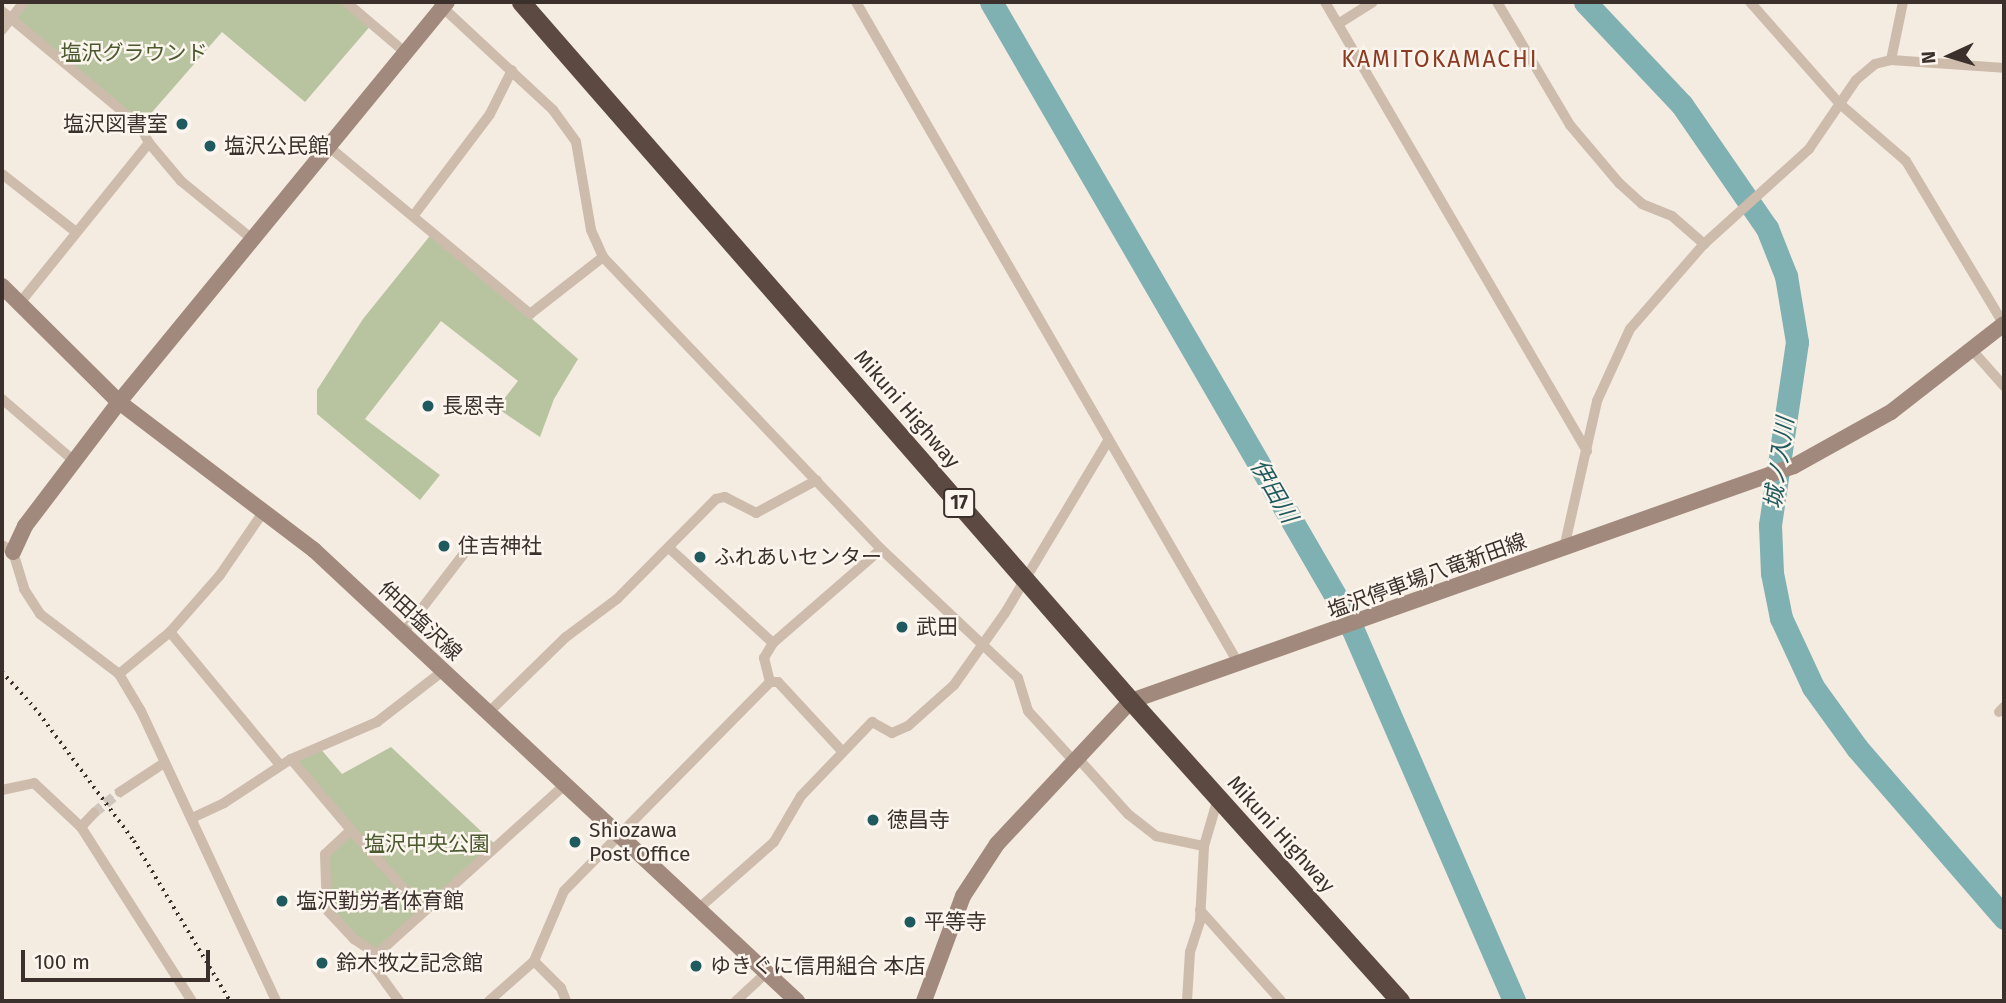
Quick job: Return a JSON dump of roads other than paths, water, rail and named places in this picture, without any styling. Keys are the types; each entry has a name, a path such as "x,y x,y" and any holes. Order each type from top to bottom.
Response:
{"highway":[{"name":"Mikuni Highway","path":"521,2 1025,576 1131,701 1400,1001"}],"main road":[{"path":"7,548 119,402 406,52 442,4"},
{"name":"仲田塩沢線","path":"2,286 119,402 314,550 487,714 566,784 618,838 797,1001"},
{"path":"1972,350 2004,324"},
{"name":"塩沢停車場八竜新田線","path":"1131,701 1237,661 1366,621 1564,548 1737,489 1794,466 1891,412 1972,350"},
{"path":"924,1001 963,895 997,844 1074,757 1131,701"}],"street":[{"path":"2,30 6,15 24,2"},
{"path":"346,2 406,52"},
{"path":"856,2 1237,661"},
{"path":"1325,2 1587,451"},
{"path":"1338,23 1373,2"},
{"path":"1497,2 1570,125 1619,183 1642,204 1672,216 1704,244"},
{"path":"1750,2 1840,104 1906,161 2004,324"},
{"path":"1891,60 1903,2"},
{"path":"442,4 553,110 576,142 591,230 603,257 881,549 1018,678 1028,711 1128,814 1156,836 1204,846"},
{"path":"6,15 140,126 149,143 181,181 252,239"},
{"path":"1564,548 1597,401 1630,329 1704,244 1809,149 1856,79 1875,64 1891,60 2003,69"},
{"path":"414,215 490,114 512,70"},
{"path":"19,304 149,143"},
{"path":"328,146 530,314 603,257"},
{"path":"2,174 76,232"},
{"path":"1972,350 2004,386"},
{"path":"2,399 74,461"},
{"path":"698,909 774,842 801,796 872,722 892,733 908,726 954,685 983,647 1108,441"},
{"path":"487,714 566,637 617,598 716,499 725,497 756,513 817,480"},
{"path":"119,674 170,632 232,559 264,511"},
{"path":"403,633 472,543"},
{"path":"7,548 23,589 40,614 119,674 192,818 276,1001"},
{"path":"669,548 773,643"},
{"path":"770,682 764,658 773,643 881,549"},
{"path":"170,632 280,765"},
{"path":"192,818 290,759 377,722 443,671"},
{"path":"489,1001 534,961 564,891 770,682 778,682 842,751"},
{"path":"290,759 424,911"},
{"path":"120,792 164,763"},
{"path":"2,790 34,783 81,827 192,1001"},
{"path":"399,1001 375,968 377,954 566,784"},
{"path":"1187,1001 1190,952 1200,910 1204,846 1218,798"},
{"path":"81,827 94,813"},
{"path":"351,830 325,854 327,910 354,939 377,954"},
{"path":"1200,910 1281,1001"},
{"path":"534,961 561,988 566,1001"},
{"path":"736,1001 766,973"}],"waterway":[{"name":"伊田川","path":"991,2 1346,614 1514,1001"},
{"name":"城ノ入川","path":"1585,2 1682,105 1767,228 1786,276 1797,342 1770,525 1772,573 1781,618 1813,687 1857,748 2004,918"}],"tunnel":[{"path":"94,813 120,792"}],"railway":[{"path":"2,672 35,708 134,841 230,1001"}],"place":[{"name":"塩沢図書室","path":"182,124"},
{"name":"塩沢公民館","path":"210,146"},
{"name":"長恩寺","path":"428,406"},
{"name":"住吉神社","path":"444,546"},
{"name":"ふれあいセンター","path":"700,557"},
{"name":"武田","path":"902,627"},
{"name":"徳昌寺","path":"873,820"},
{"name":"Shiozawa Post Office","path":"575,842"},
{"name":"塩沢勤労者体育館","path":"282,901"},
{"name":"平等寺","path":"910,922"},
{"name":"鈴木牧之記念館","path":"322,963"},
{"name":"ゆきぐに信用組合 本店","path":"696,966"}],"district":[{"name":"KAMITOKAMACHI","path":"1440,59"}],"park label":[{"name":"塩沢グラウンド","path":"134,53"},
{"name":"塩沢中央公園","path":"427,844"}]}
